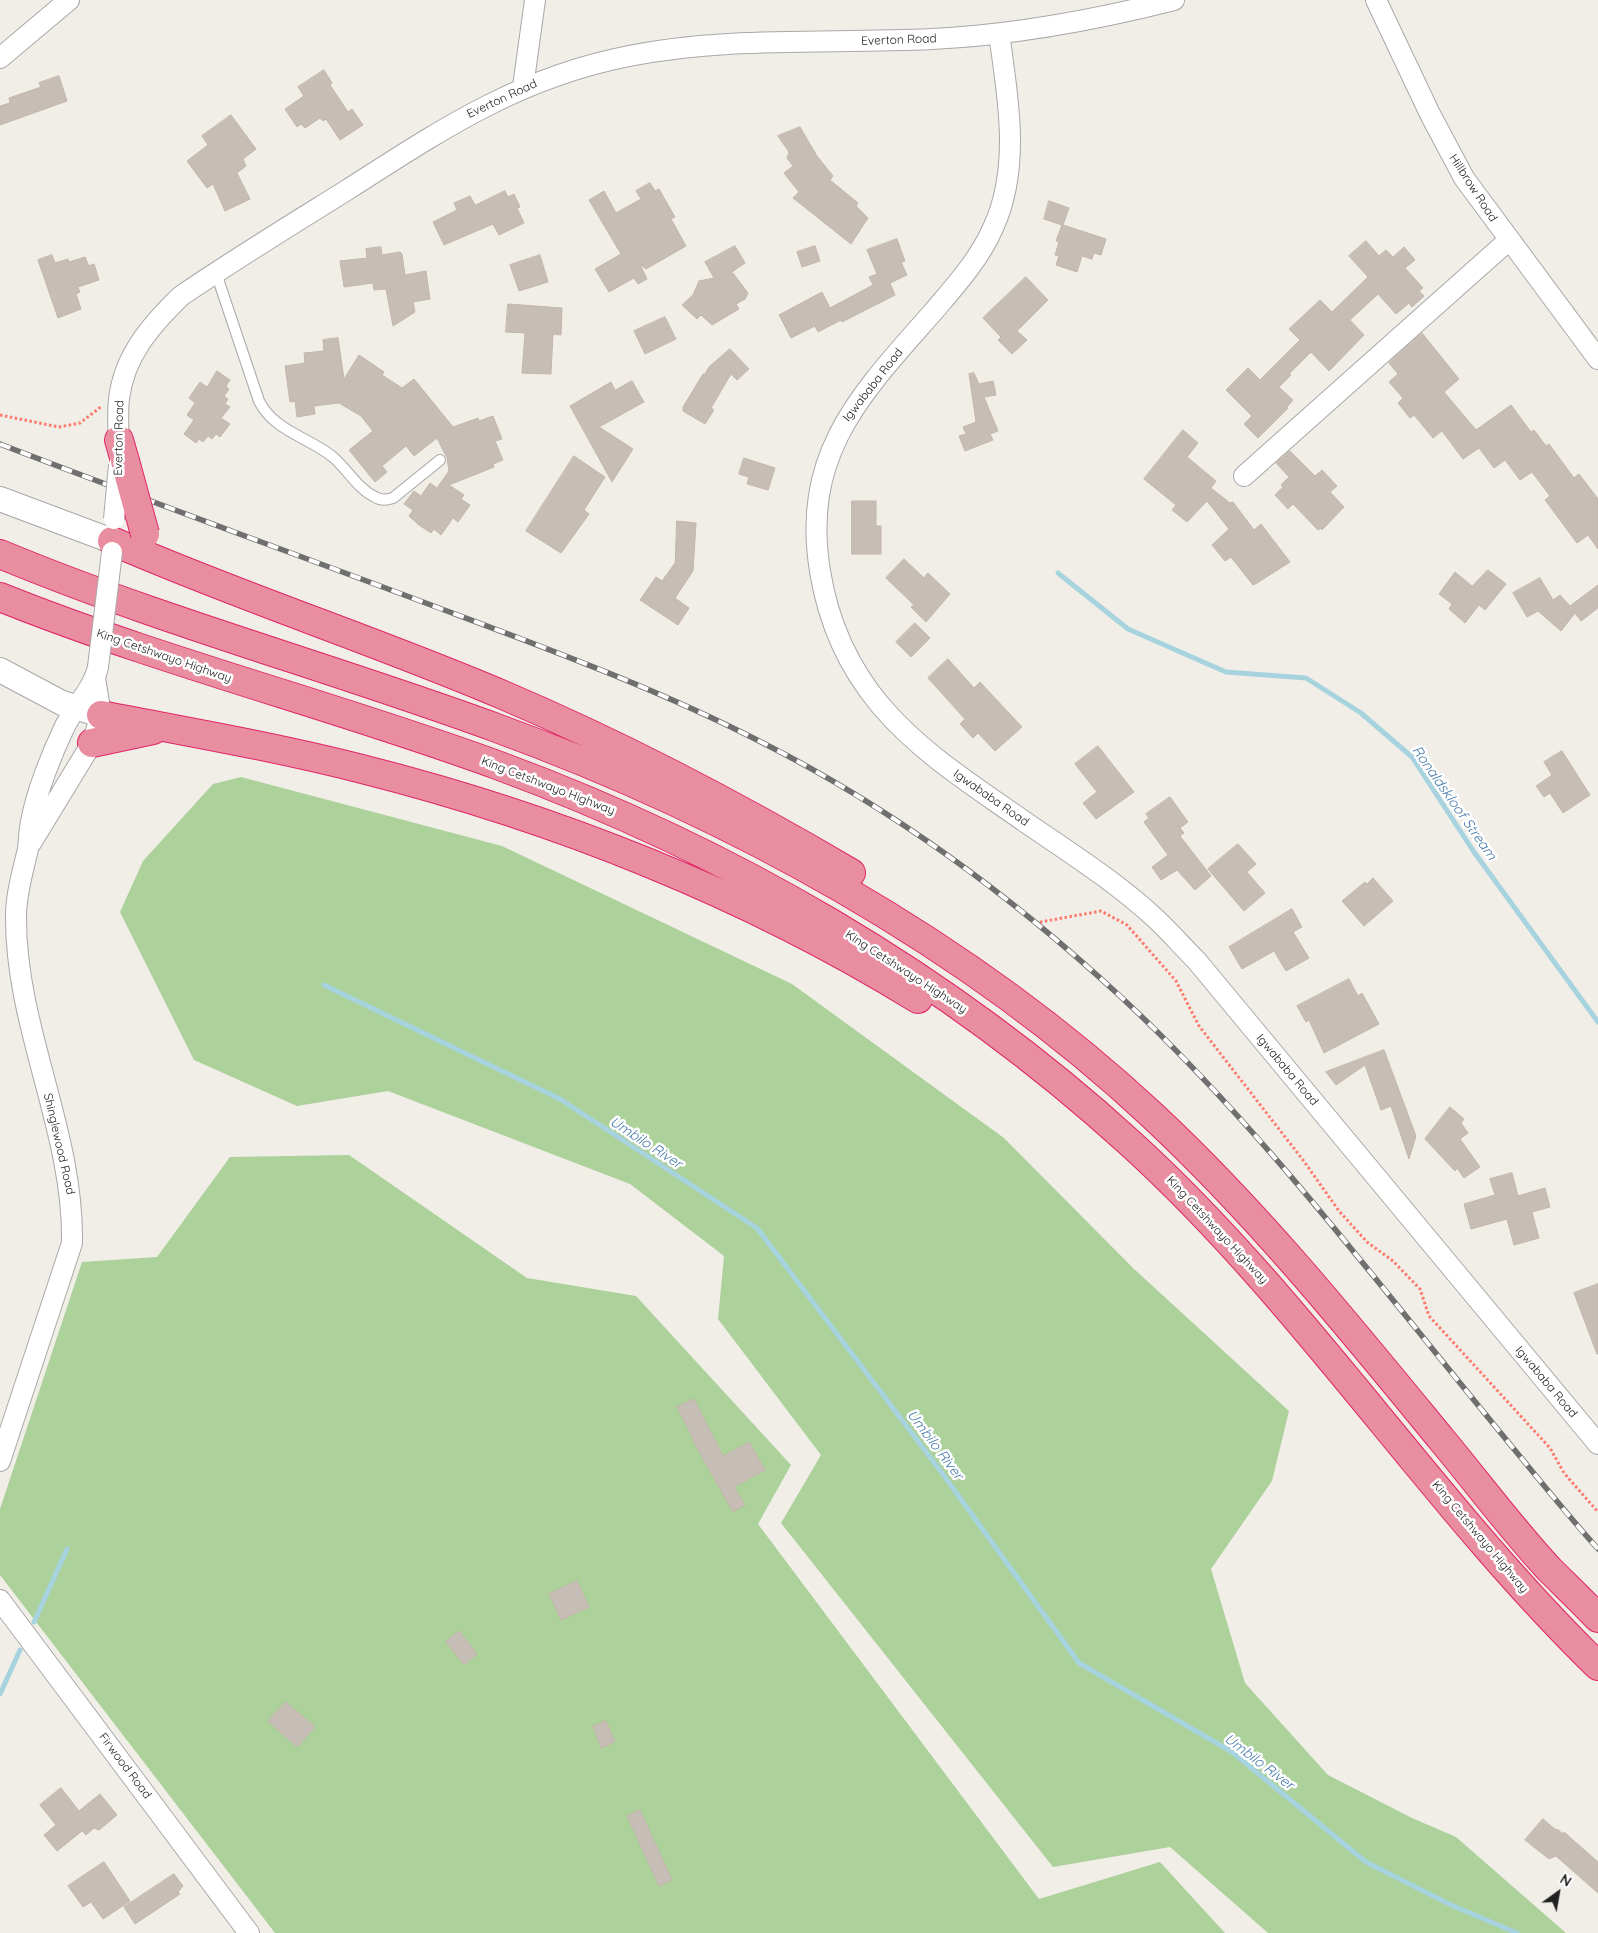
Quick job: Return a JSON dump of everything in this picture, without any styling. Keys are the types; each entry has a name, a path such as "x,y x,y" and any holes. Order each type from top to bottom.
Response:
{"highway":[{"path":"121,455 145,534 166,564"},
{"path":"112,546 166,564 370,641 504,695 696,786 856,876 938,930 1019,998 1036,1017"},
{"path":"0,554 55,576 227,638 490,726 638,784 729,827 858,897 1036,1017 1151,1113 1224,1186 1305,1274 1547,1566 1598,1618"},
{"name":"King Cetshwayo Highway","path":"0,597 140,648 494,764 648,826 760,883 842,929 963,1009 1044,1069 1157,1167 1242,1254 1518,1582 1598,1666"},
{"path":"101,715 243,742 365,769 510,812 632,857 723,896 794,930 892,983 1005,1053 1044,1069"},
{"path":"92,744 164,727"}],"street":[{"path":"0,58 70,0"},
{"path":"523,87 535,0"},
{"name":"Everton Road","path":"112,546 121,455 119,400 129,360 154,323 181,296 430,136 523,87 597,63 659,50 719,46 931,39 999,34 1174,0"},
{"name":"Hillbrow Road","path":"1376,0 1451,154 1475,195 1598,359"},
{"name":"Igwababa Road","path":"999,34 1009,116 1010,163 1005,196 993,229 959,282 862,395 842,425 824,475 817,510 816,546 825,601 835,629 862,681 880,704 913,739 948,768 1090,867 1154,917 1196,960 1598,1444"},
{"path":"1244,476 1508,240"},
{"path":"0,499 112,546"},
{"name":"Shinglewood Road","path":"28,849 92,744 101,715 96,673 112,546"},
{"path":"0,670 32,689 74,708 101,715"},
{"name":"Shinglewood Road","path":"0,1461 72,1243 72,1207 66,1164 28,1012 19,962 16,910 28,849 31,821 42,786 64,728 96,673"},
{"name":"Firwood Road","path":"0,1600 249,1933"}],"lane":[{"path":"216,273 259,401 266,414 279,425 334,458 373,496 383,500 394,498 440,460"}],"path":[{"path":"0,415 59,427 80,423 98,408 119,400"},
{"path":"1035,922 1101,911 1127,925 1176,981 1199,1026 1303,1160 1339,1211 1367,1242 1393,1261 1420,1289 1429,1316 1469,1362 1490,1381 1544,1441 1564,1473 1598,1512"}],"green space":[{"path":"241,777 502,846 792,984 1004,1138 1133,1268 1289,1411 1272,1481 1211,1569 1245,1683 1328,1775 1412,1818 1456,1837 1566,1933 1268,1933 1170,1847 1053,1867 781,1523 821,1455 718,1319 724,1256 630,1184 388,1091 297,1106 194,1060 120,912 143,861 213,784"},
{"path":"349,1155 527,1278 636,1296 791,1465 758,1524 1039,1899 1160,1862 1225,1933 275,1933 0,1575 0,1509 82,1262 157,1257 230,1157"}],"building":[{"path":"324,70 332,83 330,85 348,112 352,109 363,125 340,140 326,119 323,121 320,118 305,128 301,124 297,127 285,109 304,96 298,87"},
{"path":"59,76 67,101 0,125 0,106 10,103 9,98 41,87 39,83"},
{"path":"231,115 256,149 243,159 246,166 237,173 250,199 225,211 213,184 207,188 187,161 208,145 202,136"},
{"path":"800,127 817,156 833,176 830,180 858,203 856,206 868,218 851,244 793,198 799,192 784,173 793,166 787,158 789,152 778,136"},
{"path":"650,183 655,191 659,189 675,217 671,219 686,246 646,269 640,264 647,279 638,284 634,278 609,292 595,269 621,254 589,200 604,191 616,213 641,199 636,191"},
{"path":"505,191 508,197 514,194 520,207 517,208 524,223 499,235 493,224 444,245 433,222 457,210 454,203 470,196 475,205"},
{"path":"1049,201 1069,208 1063,225 1106,239 1101,255 1094,253 1092,259 1082,256 1077,272 1056,265 1059,256 1055,255 1059,242 1056,241 1062,225 1044,219"},
{"path":"897,239 905,261 901,262 907,275 890,283 895,295 818,332 815,326 791,338 779,315 822,292 830,308 873,285 869,277 877,274 867,250"},
{"path":"1366,241 1379,256 1386,250 1393,257 1404,247 1415,260 1405,268 1423,288 1419,291 1424,296 1412,307 1409,303 1396,314 1378,294 1350,320 1364,335 1329,371 1311,352 1289,374 1291,375 1279,387 1293,400 1288,408 1258,438 1244,424 1252,416 1226,390 1248,368 1260,380 1300,340 1289,329 1320,300 1332,312 1368,277 1349,256"},
{"path":"735,246 745,263 729,274 733,273 748,293 745,299 736,304 739,309 712,325 701,315 697,319 682,305 693,295 699,281 714,278 705,262"},
{"path":"815,246 820,261 802,267 797,252"},
{"path":"381,247 382,255 400,252 402,254 405,275 426,271 430,299 413,302 415,312 393,326 386,289 374,290 373,283 344,287 340,261 367,258 366,249"},
{"path":"52,255 55,263 68,259 69,262 85,257 89,266 94,264 99,280 78,287 80,292 76,294 81,309 58,318 38,260"},
{"path":"540,255 548,282 519,291 510,265"},
{"path":"1026,277 1048,300 1017,331 1027,340 1012,354 998,340 1001,337 983,318"},
{"path":"508,304 562,308 561,335 553,334 551,374 522,373 525,333 506,332"},
{"path":"665,317 676,339 645,354 634,331"},
{"path":"1422,333 1459,379 1444,392 1476,430 1511,405 1531,432 1534,430 1546,446 1549,444 1574,478 1579,474 1598,499 1598,549 1588,535 1577,543 1545,500 1550,496 1532,472 1520,480 1505,460 1494,468 1479,448 1463,459 1442,431 1433,438 1414,415 1410,418 1398,403 1403,398 1389,382 1398,374 1389,363"},
{"path":"338,338 344,379 359,355 384,372 382,375 402,388 414,379 453,427 478,418 479,421 493,416 502,439 495,441 503,460 493,464 494,467 449,485 464,495 461,499 470,505 458,522 453,518 441,535 434,529 431,533 419,525 409,516 413,510 404,504 414,491 421,496 430,483 437,488 449,471 447,458 437,438 414,456 406,446 382,466 387,472 375,482 349,450 373,431 361,416 339,403 314,406 315,414 297,417 295,401 290,402 285,366 305,363 304,353 324,351 323,340"},
{"path":"730,349 749,369 737,380 731,374 711,408 714,410 705,424 683,411 683,407 703,374"},
{"path":"217,371 230,380 226,386 229,389 224,396 228,399 225,404 230,407 221,418 230,424 220,437 216,434 212,439 208,436 203,442 199,439 196,443 184,434 194,420 187,415 195,403 189,398 200,382 207,387"},
{"path":"974,373 979,384 993,381 996,395 984,397 998,431 990,434 993,440 965,451 959,436 966,434 963,427 976,422 969,374"},
{"path":"632,381 644,402 599,427 633,449 612,482 570,406 611,382 615,390"},
{"path":"1183,430 1198,443 1187,457 1216,481 1211,488 1230,503 1233,502 1254,530 1261,524 1290,562 1253,585 1231,557 1225,561 1212,545 1229,529 1207,501 1187,522 1172,510 1176,505 1144,479"},
{"path":"1290,451 1315,476 1322,470 1337,486 1330,492 1344,507 1322,530 1321,528 1318,530 1293,504 1288,509 1275,495 1289,477 1276,463"},
{"path":"574,456 605,477 584,510 589,514 561,553 526,531"},
{"path":"744,458 775,468 768,490 747,484 749,477 739,474"},
{"path":"852,501 876,501 876,526 881,526 881,554 852,554"},
{"path":"677,521 696,523 693,571 675,598 689,608 678,625 640,600 656,577 662,581 675,563"},
{"path":"904,559 924,578 928,573 950,594 926,622 911,607 914,605 886,578"},
{"path":"1488,570 1506,584 1485,610 1479,605 1465,623 1449,609 1452,604 1439,594 1455,572 1472,586"},
{"path":"1540,578 1553,600 1560,595 1570,606 1598,585 1598,608 1581,621 1575,613 1561,631 1538,611 1527,617 1513,593"},
{"path":"915,623 930,638 911,657 896,642"},
{"path":"948,659 974,688 980,682 1022,727 995,751 978,733 973,738 960,724 965,719 928,678"},
{"path":"1098,746 1134,792 1096,819 1083,803 1097,792 1075,764"},
{"path":"1562,751 1590,795 1563,813 1550,793 1544,797 1536,786 1552,775 1544,762"},
{"path":"1170,797 1188,822 1180,828 1184,833 1180,836 1211,876 1195,890 1177,870 1161,880 1152,867 1168,855 1144,822 1149,818 1146,814"},
{"path":"1238,844 1256,864 1247,872 1265,893 1244,911 1208,869"},
{"path":"1373,878 1393,901 1364,926 1342,901 1365,882 1367,884"},
{"path":"1292,909 1302,927 1293,932 1309,958 1286,971 1274,951 1242,969 1229,947"},
{"path":"1349,979 1358,996 1362,993 1379,1024 1324,1053 1309,1020 1306,1022 1297,1006"},
{"path":"1384,1050 1416,1136 1409,1159 1391,1106 1381,1110 1365,1065 1336,1085 1326,1072"},
{"path":"1450,1107 1464,1119 1461,1123 1468,1133 1460,1139 1480,1167 1464,1178 1457,1168 1455,1171 1425,1139"},
{"path":"1512,1173 1518,1196 1545,1188 1550,1207 1532,1212 1539,1238 1514,1245 1507,1219 1471,1229 1464,1204 1495,1195 1490,1179"},
{"path":"1598,1284 1598,1354 1597,1354 1574,1293"},
{"path":"694,1399 723,1456 749,1442 765,1470 734,1487 745,1505 733,1512 692,1439 677,1407"},
{"path":"577,1581 589,1607 561,1620 549,1594"},
{"path":"459,1631 477,1654 464,1665 446,1642"},
{"path":"286,1702 315,1727 297,1747 268,1721"},
{"path":"606,1721 615,1742 601,1748 593,1726"},
{"path":"61,1788 79,1811 100,1794 117,1815 99,1830 94,1828 86,1835 82,1831 57,1851 44,1835 56,1825 40,1805"},
{"path":"640,1810 672,1880 659,1886 627,1816"},
{"path":"1543,1819 1556,1830 1563,1834 1564,1832 1598,1862 1598,1893 1556,1856 1549,1859 1525,1840"},
{"path":"104,1862 130,1901 103,1919 91,1902 83,1907 68,1886"},
{"path":"174,1874 183,1886 178,1892 180,1894 135,1924 124,1907"}],"waterway":[{"name":"Ronaldskloof Stream","path":"1058,573 1128,629 1226,672 1306,678 1361,713 1412,757 1474,852 1598,1022"},
{"name":"Umbilo River","path":"324,985 560,1099 757,1228 942,1473 1079,1663 1232,1752 1366,1862 1451,1905 1517,1933"},
{"path":"34,1622 67,1549"},
{"path":"0,1694 20,1650"}],"railway":[{"path":"0,444 515,637 640,686 763,743 859,797 905,826 951,858 1038,925 1121,997 1172,1046 1269,1151 1315,1205 1598,1549"}]}
